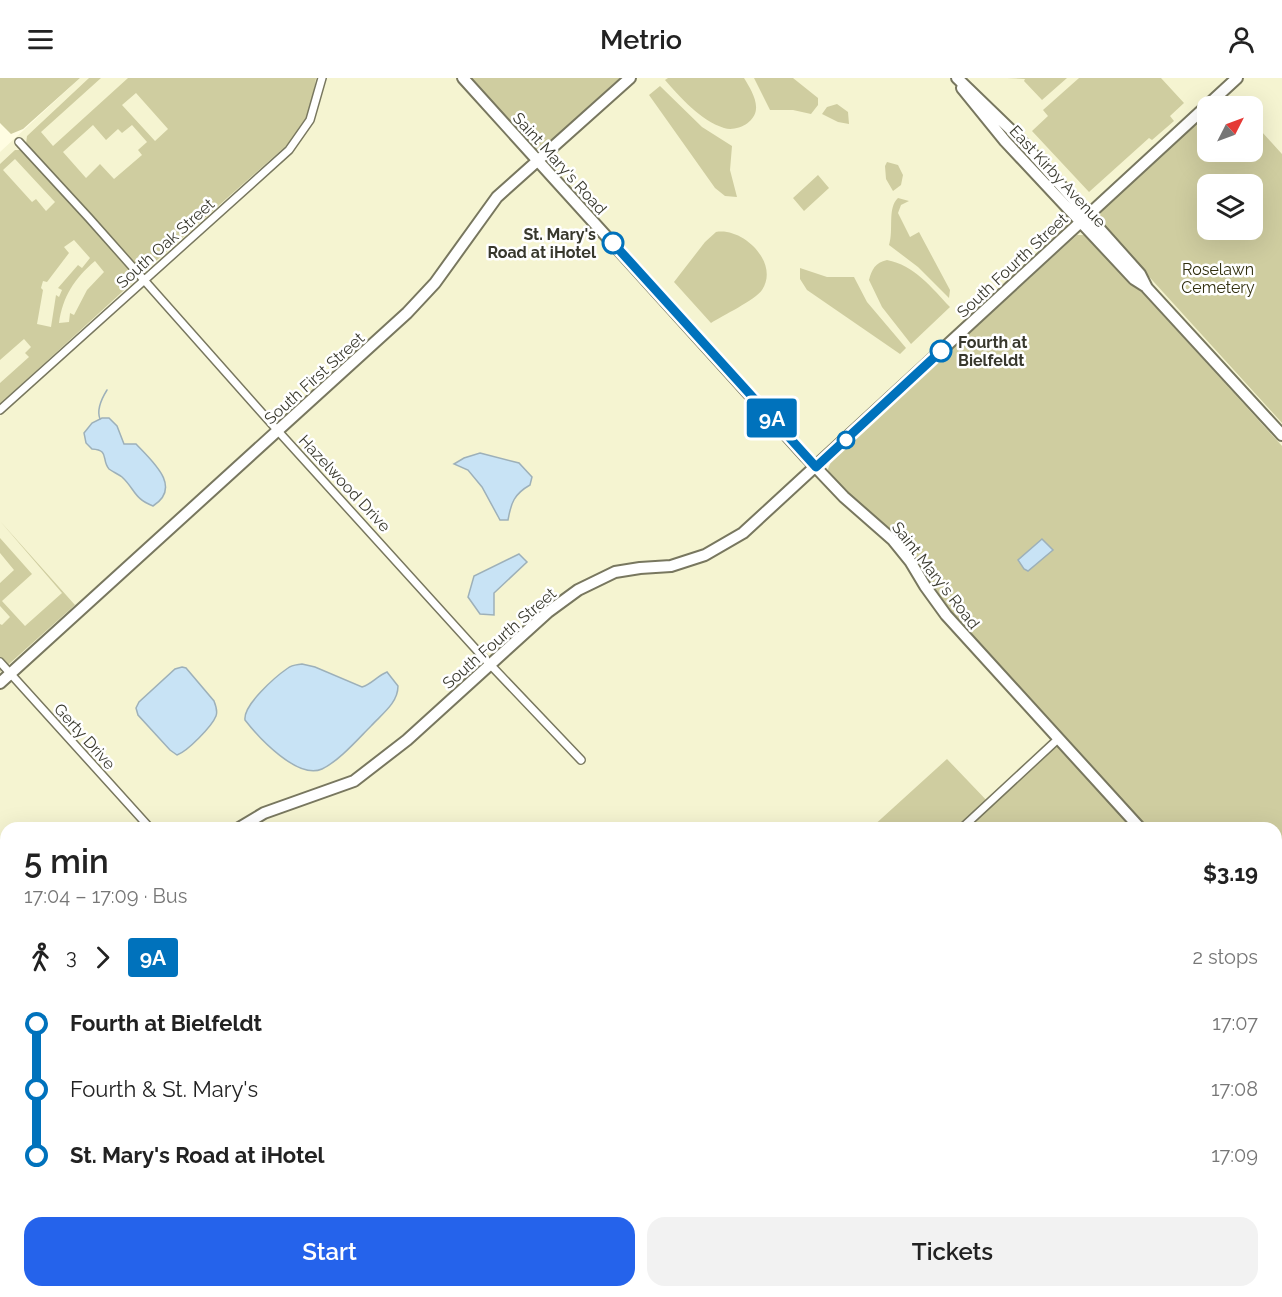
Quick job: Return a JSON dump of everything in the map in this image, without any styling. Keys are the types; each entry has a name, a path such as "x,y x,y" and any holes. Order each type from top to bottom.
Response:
{"street":[{"name":"South Oak Street","path":"0,410 289,150 310,120 318,99 322,78"},
{"name":"Saint Mary's Road","path":"463,78 816,467 848,501 893,540 946,615 1134,822"},
{"name":"South First Street","path":"0,683 423,297 497,197 630,78"},
{"name":"East Kirby Avenue","path":"956,78 1005,141 1140,274 1147,288 1282,435"},
{"name":"South Fourth Street","path":"249,822 264,813 354,782 407,740 548,612 578,590 615,572 671,566 705,555 743,533 1237,78"},
{"name":"Hazelwood Drive","path":"19,142 278,430 581,760"},
{"name":"Gerty Drive","path":"0,662 145,822"},
{"path":"968,822 1058,739"}],"shaded area":[{"path":"80,78 1282,78 1282,154 1263,133 1263,96 1197,96 1197,122 1101,210 1100,217 1102,225 1282,423 1282,822 0,822 0,152"}],"green space":[{"path":"0,78 80,78 23,129 11,134 0,123"},
{"path":"89,78 101,78 41,132 53,146 128,78 316,78 306,118 287,145 148,268 144,269 137,266 26,144 27,136","holes":["136,93 168,129 155,141 122,105","93,125 106,140 118,129 122,133 132,125 147,142 138,150 142,155 114,179 100,164 86,178 63,152"]},
{"path":"469,78 620,78 544,147 536,149"},
{"path":"668,78 744,78 755,101 755,114 744,125 734,129 724,128 707,120 684,101 665,80"},
{"path":"754,78 793,78 818,98 818,105 811,114 793,110 770,110"},
{"path":"1007,78 1067,78 1042,100 1024,81 1025,79"},
{"path":"1079,78 1161,78 1184,103 1170,116 1174,121 1152,140 1149,138 1089,192 1032,131 1048,116 1043,110"},
{"path":"660,86 702,127 732,146 730,170 737,197 725,196 715,188 649,95"},
{"path":"837,104 848,112 849,124 838,122 822,114 827,107"},
{"name":"Roselawn Cemetery","path":"1197,122 1197,162 1263,162 1263,133 1282,154 1282,423 1102,225 1101,210"},
{"path":"15,150 22,150 133,274 134,281 0,404 0,383 29,357 25,353 31,347 24,339 0,360 0,164","holes":["15,159 55,202 46,211 36,199 32,202 3,170","74,240 90,258 82,268 78,265 58,288 62,290 59,297 56,295 51,327 37,324 43,281 47,282 69,253 64,247","95,261 104,272 87,290 74,315 70,313 69,322 59,323 67,296 75,281"]},
{"path":"887,162 898,165 903,175 901,185 893,191 886,179"},
{"path":"818,175 829,188 804,211 793,198"},
{"path":"898,198 909,201 901,205 898,213 910,237 919,232 950,290 949,298 918,267 889,245 893,207"},
{"path":"716,232 737,235 756,249 766,269 766,280 758,294 711,323 674,282 705,242"},
{"path":"1077,235 1088,237 1130,279 1282,446 1282,822 1139,822 982,651 829,474 828,469 832,459"},
{"path":"887,260 914,272 950,307 911,344 882,307 869,280 875,267"},
{"path":"800,268 827,277 854,277 867,302 906,348 900,354 807,290 800,279"},
{"path":"0,521 75,605 0,672 0,624 2,625 10,617 0,606 0,583 14,570 0,553 0,538 32,574 2,601 25,626 62,593"},
{"path":"1058,745 1130,822 878,822 947,759 991,805"}],"water":[{"path":"102,418 109,418 117,426 124,444 136,444 162,474 165,491 162,499 153,506 138,497 122,477 109,469 101,451 92,449 86,443 84,433 92,423"},
{"path":"480,453 519,463 532,477 530,485 514,500 508,520 500,520 482,487 468,470 454,464"},
{"path":"1042,539 1053,550 1028,571 1024,569 1018,560"},
{"path":"519,554 527,562 494,593 494,615 480,614 468,597 474,576"},
{"path":"302,664 315,667 362,687 387,672 398,686 389,708 342,755 322,769 312,771 302,769 280,755 245,720 254,699 268,684 290,667"},
{"path":"186,668 214,701 217,712 205,732 177,755 138,715 136,708 139,702 175,669"}],"waterway":[{"path":"100,419 99,408 107,390"}],"bus line":[{"name":"9A","path":"613,243 816,467 941,351"}],"place":[{"name":"St. Mary's Road at iHotel","path":"613,243"},
{"name":"Fourth at Bielfeldt","path":"941,351"}]}
